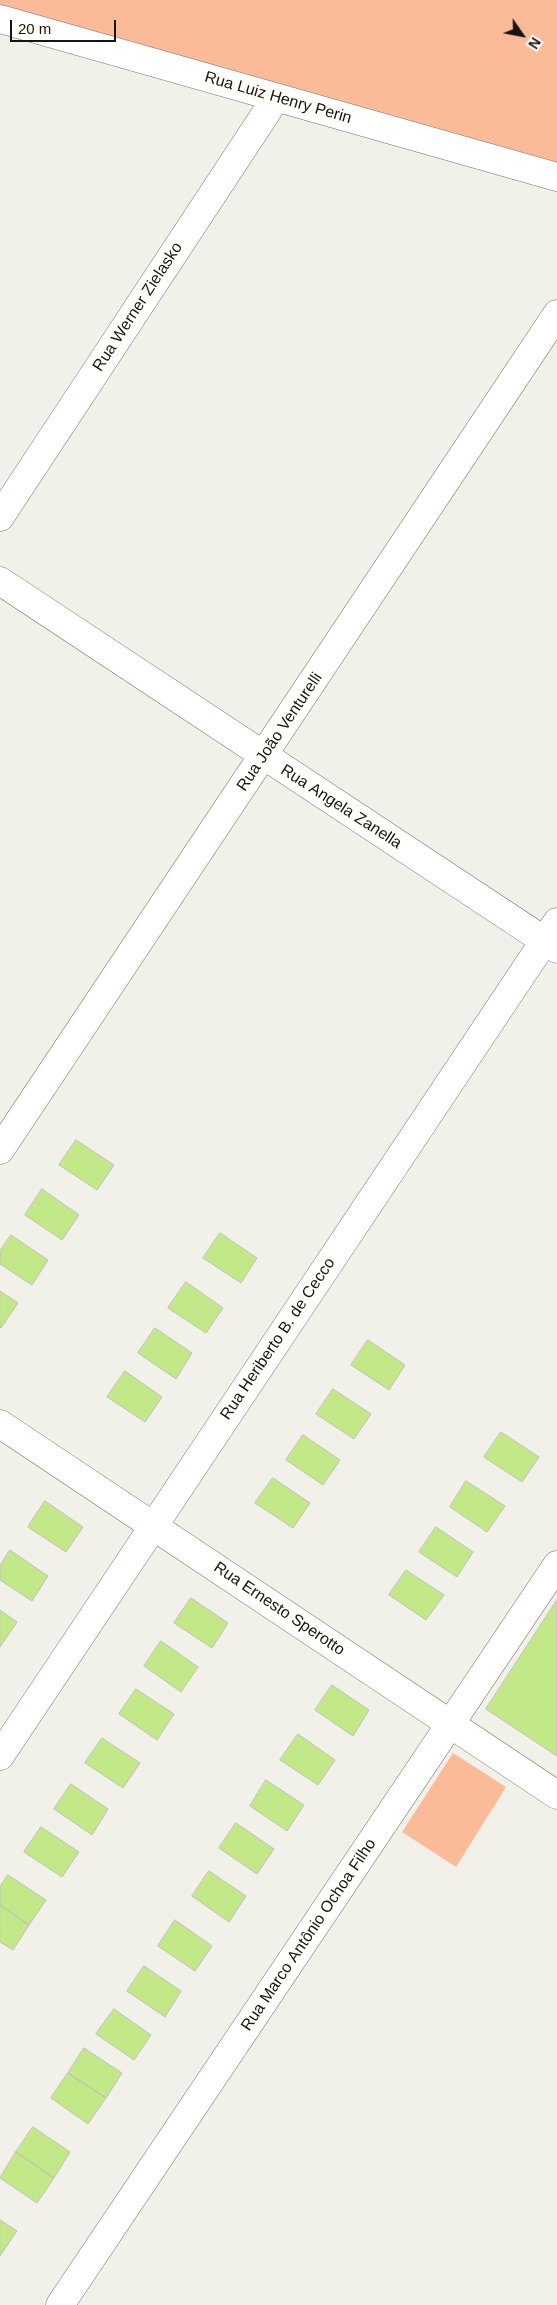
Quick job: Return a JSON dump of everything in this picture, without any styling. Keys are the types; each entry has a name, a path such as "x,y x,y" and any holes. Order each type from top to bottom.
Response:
{"street":[{"name":"Rua Luiz Henry Perin","path":"0,19 557,177"},
{"name":"Rua Werner Zielasko","path":"0,516 276,98"},
{"name":"Rua João Venturelli","path":"0,1150 557,314"},
{"name":"Rua Angela Zanella","path":"0,581 264,756 553,937"},
{"name":"Rua Heriberto B. de Cecco","path":"0,1756 153,1526 553,937"},
{"name":"Rua Ernesto Sperotto","path":"0,1424 557,1795"},
{"name":"Rua Marco Antônio Ochoa Filho","path":"60,2305 557,1566"}],"shaded area":[{"path":"0,0 557,0 557,170 0,14"},
{"path":"453,1753 506,1787 456,1867 402,1832"}],"building":[{"path":"76,1140 114,1165 97,1190 59,1165"},
{"path":"42,1189 79,1215 62,1240 25,1215"},
{"path":"220,1233 257,1258 241,1283 203,1258"},
{"path":"11,1235 48,1260 32,1285 0,1264 0,1251"},
{"path":"186,1282 223,1308 206,1333 168,1308"},
{"path":"0,1291 18,1303 1,1328 0,1327"},
{"path":"155,1328 192,1353 176,1379 138,1353"},
{"path":"368,1340 405,1365 389,1390 351,1365"},
{"path":"125,1371 162,1397 145,1422 107,1397"},
{"path":"333,1389 371,1414 354,1439 316,1414"},
{"path":"501,1432 539,1457 522,1482 484,1457"},
{"path":"303,1435 340,1460 323,1485 286,1460"},
{"path":"273,1478 310,1503 293,1528 255,1503"},
{"path":"466,1481 505,1506 487,1532 450,1507"},
{"path":"45,1501 83,1527 66,1552 28,1527"},
{"path":"436,1527 473,1552 457,1577 419,1552"},
{"path":"10,1550 48,1576 32,1601 0,1580 0,1566"},
{"path":"406,1570 444,1595 426,1620 389,1595"},
{"path":"191,1598 228,1623 212,1648 174,1623"},
{"path":"557,1600 557,1756 486,1709"},
{"path":"0,1610 17,1622 0,1647"},
{"path":"161,1641 198,1667 181,1692 144,1666"},
{"path":"332,1685 369,1710 353,1736 315,1710"},
{"path":"136,1689 174,1714 157,1740 119,1714"},
{"path":"298,1734 335,1760 318,1785 280,1760"},
{"path":"102,1738 140,1763 123,1788 85,1763"},
{"path":"266,1780 304,1805 287,1831 250,1806"},
{"path":"71,1784 108,1809 92,1835 54,1809"},
{"path":"236,1823 274,1849 257,1874 219,1848"},
{"path":"41,1827 79,1852 62,1877 24,1852"},
{"path":"209,1871 246,1896 229,1922 192,1896"},
{"path":"8,1875 46,1900 29,1925 0,1905 0,1887"},
{"path":"0,1905 29,1925 13,1950 0,1942"},
{"path":"175,1920 212,1946 195,1971 158,1946"},
{"path":"144,1966 181,1991 165,2017 127,1991"},
{"path":"114,2009 151,2035 134,2060 96,2034"},
{"path":"84,2048 122,2073 106,2098 68,2073"},
{"path":"68,2073 106,2098 88,2124 51,2098"},
{"path":"33,2127 70,2152 54,2178 16,2152"},
{"path":"16,2152 54,2178 37,2203 0,2178"},
{"path":"0,2220 17,2231 0,2256"}]}
